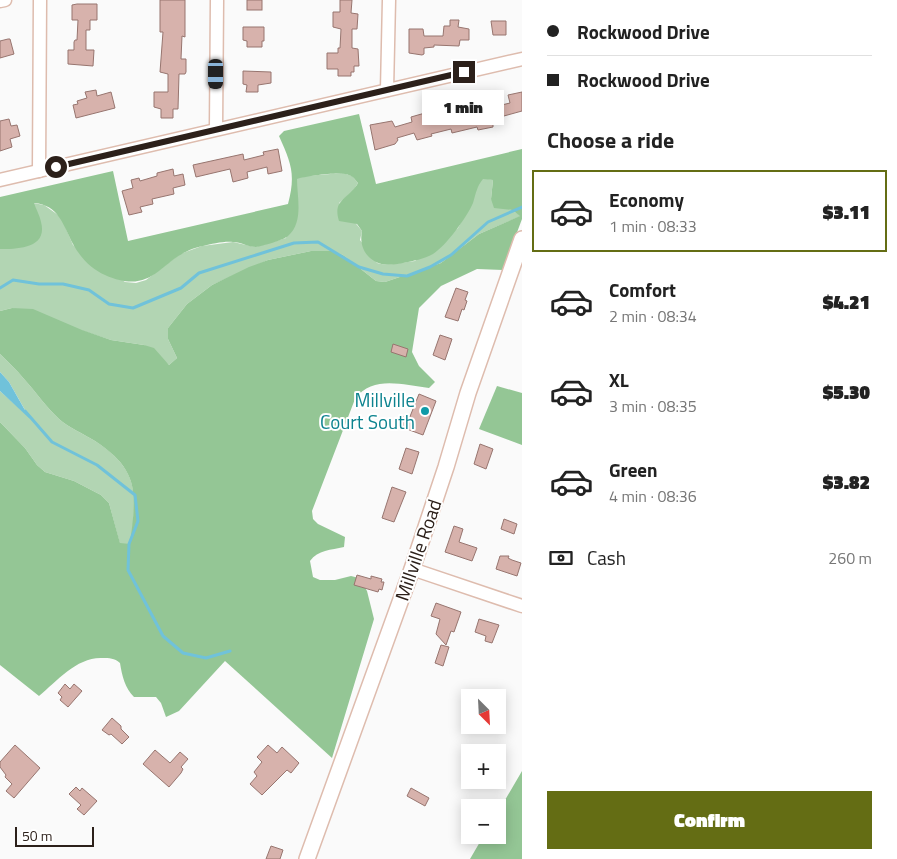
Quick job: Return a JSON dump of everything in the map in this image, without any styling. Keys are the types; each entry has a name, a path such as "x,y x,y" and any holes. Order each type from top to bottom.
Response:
{"street":[{"path":"0,1 5,0"},
{"path":"39,171 40,0"},
{"path":"216,129 217,0"},
{"path":"387,90 389,0"},
{"path":"0,180 522,59"},
{"name":"Millville Road","path":"307,859 412,569 468,393 522,239"},
{"path":"412,569 522,606"}],"green space":[{"path":"359,114 376,184 522,149 522,219 503,270 477,269 441,286 419,308 412,352 419,366 435,382 429,388 389,383 379,384 362,392 355,399 312,511 313,519 318,524 345,537 344,547 313,557 310,561 313,577 320,580 335,580 351,576 359,578 367,591 374,619 332,758 225,661 179,711 166,717 161,703 156,697 134,697 124,681 120,663 110,658 84,661 60,677 39,696 0,665 0,422 45,472 74,481 101,495 109,503 120,543 130,544 134,498 128,474 121,463 95,441 59,419 0,354 0,311 12,308 33,309 111,340 154,348 169,365 177,358 168,339 168,328 187,304 212,285 249,267 268,260 311,251 333,251 343,255 376,281 385,282 441,263 479,234 520,216 512,210 494,208 491,199 493,180 483,179 466,216 456,231 438,250 422,259 386,265 374,261 365,252 361,238 362,231 357,224 339,221 337,214 342,200 358,183 353,177 341,174 328,174 307,177 297,179 298,217 293,230 286,238 256,247 236,242 203,246 189,250 148,278 136,281 122,281 105,275 91,266 76,249 63,223 55,212 42,205 34,203 42,231 36,242 23,247 0,249 0,197 113,171 128,241 288,204 292,176 287,154 279,136 284,131"},
{"path":"343,173 352,176 358,183 353,191 339,203 362,231 360,240 377,263 386,265 415,261 458,228 472,203 477,185 483,178 493,180 491,199 521,216 479,234 441,263 385,282 376,281 343,255 333,251 311,251 268,260 212,285 187,304 168,328 168,339 177,358 169,365 144,345 111,340 12,308 0,311 0,249 7,249 33,203 44,205 61,217 73,245 125,282 136,283 146,280 180,254 202,246 233,242 255,247 286,238 297,188 297,178"},
{"path":"0,354 59,419 95,441 121,463 128,474 134,498 131,544 120,544 109,503 101,495 74,481 45,472 0,422 0,391 29,417 9,382 0,372"},
{"path":"497,386 522,393 522,445 479,429"},
{"path":"522,771 522,859 470,859 479,844 506,844 506,799"}],"water":[{"path":"0,372 9,382 30,419 0,391"}],"building":[{"path":"160,0 185,0 185,37 182,36 181,59 186,59 186,72 185,74 179,74 178,109 173,109 173,118 161,118 161,109 154,107 154,92 168,92 168,74 160,72 163,32 160,32"},
{"path":"247,0 262,0 262,10 247,10"},
{"path":"340,0 352,0 351,13 358,14 357,29 352,29 352,48 358,49 359,66 354,66 354,72 351,72 351,76 338,76 338,69 327,69 327,53 338,53 338,48 340,48 341,29 333,27 333,12 340,12"},
{"path":"97,4 97,20 90,20 90,30 86,30 86,50 94,50 93,66 68,64 68,50 74,50 74,42 77,40 78,20 72,20 72,5"},
{"path":"450,20 459,20 458,27 469,29 469,40 460,40 459,46 434,45 434,47 424,48 424,54 422,55 409,53 409,29 423,29 424,36 443,36 444,26 450,26"},
{"path":"491,21 506,21 506,35 493,35"},
{"path":"243,27 264,27 262,47 247,47 247,41 243,40"},
{"path":"10,39 14,54 0,58 0,41"},
{"path":"243,71 271,72 271,83 258,85 258,92 246,92 247,85 243,84"},
{"path":"96,90 97,96 111,92 115,108 76,118 73,105 78,104 77,101 87,98 85,92"},
{"path":"522,92 522,111 493,119 493,127 478,130 477,127 452,133 451,129 417,140 414,133 397,138 398,140 395,144 375,150 370,125 392,121 395,127 412,122 411,117 425,113 428,122 448,118 446,109 463,105 463,108 488,102 489,108 510,103 508,95"},
{"path":"9,119 11,126 17,125 20,136 10,139 12,147 0,151 0,121"},
{"path":"278,149 282,171 268,174 267,167 247,172 248,178 233,182 230,169 196,177 193,165 243,154 244,160 264,155 263,152"},
{"path":"173,169 174,176 183,174 185,185 173,188 174,194 152,199 153,204 140,207 142,212 129,215 122,191 133,188 131,180 139,178 140,181 157,176 157,173"},
{"path":"456,288 468,292 464,310 462,309 458,321 445,317"},
{"path":"440,335 452,339 445,360 433,355"},
{"path":"393,344 408,349 406,357 391,352"},
{"name":"Millville Court South","path":"419,394 436,401 423,435 396,425 400,416 409,419"},
{"path":"480,444 493,449 486,469 474,464"},
{"path":"406,448 419,452 412,474 399,469"},
{"path":"392,487 406,492 394,522 382,518"},
{"path":"504,519 517,524 514,534 501,529"},
{"path":"454,526 463,529 459,542 477,548 472,561 445,552"},
{"path":"500,556 509,556 508,558 521,563 517,576 496,569"},
{"path":"357,575 371,579 371,576 382,579 381,582 384,582 382,590 379,589 378,592 354,585"},
{"path":"436,603 461,612 454,632 451,631 446,645 436,634 440,619 431,616"},
{"path":"479,619 499,625 492,643 485,641 486,636 475,632"},
{"path":"441,645 449,647 443,666 435,663"},
{"path":"65,684 70,689 74,684 82,691 68,707 60,700 62,697 58,693"},
{"path":"112,718 129,737 122,744 111,734 109,735 102,730"},
{"path":"15,745 40,768 14,798 6,791 12,784 5,777 6,775 0,767 0,762"},
{"path":"268,745 277,753 282,747 299,763 291,773 287,770 262,795 250,784 257,776 254,772 262,762 257,757"},
{"path":"155,750 170,763 180,752 188,759 181,767 183,769 181,773 169,787 143,764"},
{"path":"76,787 80,791 82,788 97,801 84,815 77,809 81,805 69,794"},
{"path":"411,788 429,798 425,806 407,796"},
{"path":"271,846 283,850 280,859 266,859"}],"waterway":[{"path":"0,288 13,280 39,284 63,284 89,290 109,304 133,308 181,288 199,273 294,243 318,242 359,267 383,274 407,276 430,267 451,255 488,222 522,207"},
{"path":"25,411 52,442 97,465 135,495 138,521 129,544 128,570 163,636 183,653 206,658 230,651"}],"place":[{"name":"Millville Court South","path":"425,411"}],"route":[{"path":"56,167 464,72"}]}
